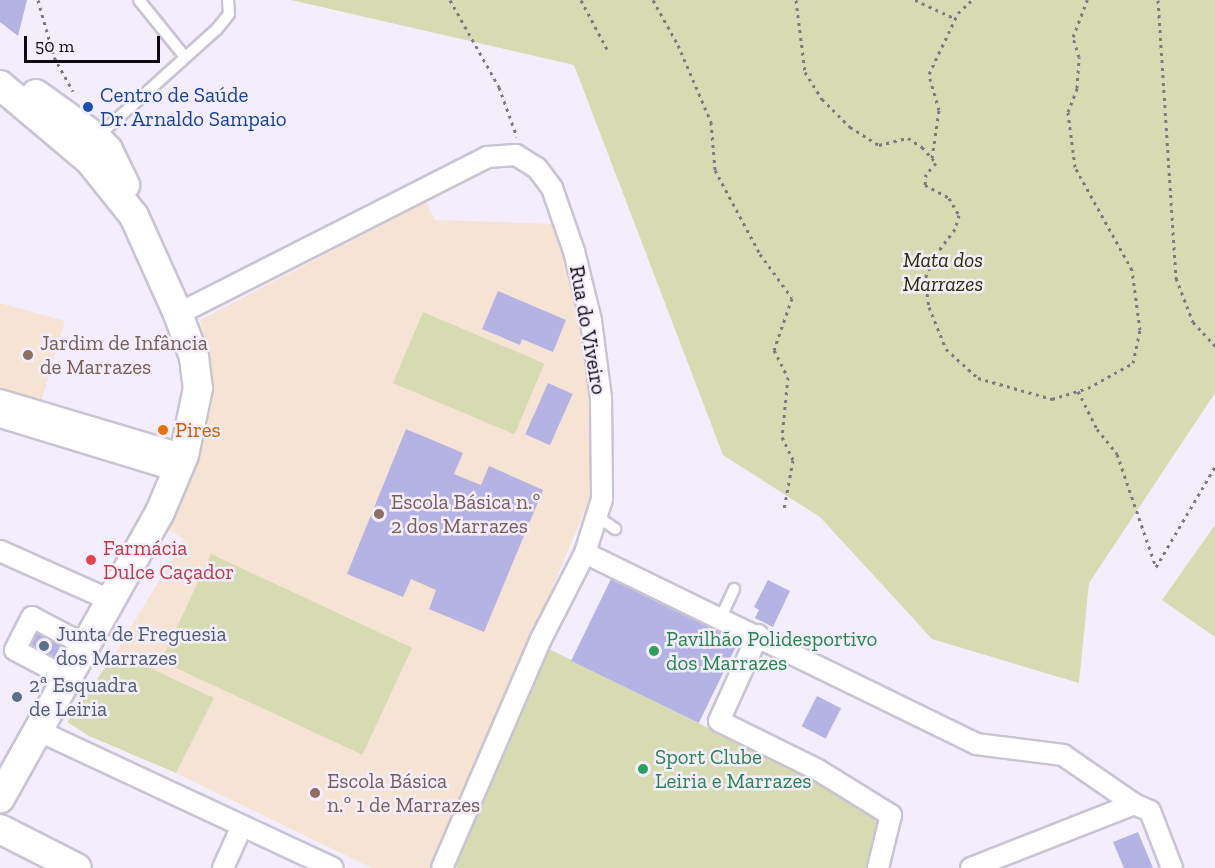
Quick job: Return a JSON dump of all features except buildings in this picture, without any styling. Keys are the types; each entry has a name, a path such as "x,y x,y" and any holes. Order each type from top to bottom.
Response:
{"main road":[{"path":"0,75 62,110 87,143"},
{"path":"0,85 87,143 119,169 134,216 178,314 194,357 198,388 181,463 160,512 0,798"},
{"path":"0,829 77,868"}],"street":[{"path":"178,314 487,157 516,155"},
{"name":"Rua do Viveiro","path":"442,868 542,639 585,553 598,518 604,461 601,398 591,321 574,251 552,188 537,168 516,155"},
{"path":"0,400 181,463"},
{"path":"0,417 181,463"},
{"path":"0,551 110,600"},
{"path":"585,553 758,635 976,744 1063,754 1134,804 1150,811 1172,868"},
{"path":"68,678 15,650 32,617 85,645"},
{"path":"758,635 719,721 818,770 891,815 878,868"},
{"path":"39,731 242,826 308,863 333,868"},
{"path":"971,868 1134,804"},
{"path":"223,868 242,826"}],"lane":[{"path":"139,0 185,57"},
{"path":"87,143 224,22 229,14 228,0"},
{"path":"598,518 615,529"},
{"path":"721,617 734,589"}],"path":[{"path":"38,0 54,57 77,98"},
{"path":"450,0 504,98 518,130 516,155"},
{"path":"581,0 608,51"},
{"path":"653,0 678,45 711,122 715,170 760,254 792,298 774,350 788,377 782,437 793,460 784,509"},
{"path":"796,0 805,72 822,99 850,127 879,145 908,138 932,158 936,163 926,174 925,185 949,198 959,215 955,229 936,254 925,279 928,307 946,350 978,378 1052,399 1077,391 1133,363 1140,330 1132,270 1075,167 1068,112 1077,88 1079,57 1074,37 1087,0"},
{"path":"915,0 956,19"},
{"path":"932,158 939,110 929,74 956,19 972,0"},
{"path":"1158,0 1176,278 1193,321 1215,345"},
{"path":"1077,391 1097,429 1117,454 1156,567 1215,467"}],"shaded area":[{"name":"Escola Básica n.º 2 dos Marrazes","path":"426,202 435,220 556,224 580,315 590,386 593,436 590,498 435,868 372,868 176,773 214,698 116,652 184,539 169,530 199,454 212,404 212,376 200,320"},
{"name":"Jardim de Infância de Marrazes","path":"0,303 65,321 41,402 0,388"}],"green space":[{"name":"Mata dos Marrazes","path":"291,0 1215,0 1215,393 1089,583 1079,683 932,639 820,517 723,455 574,65"},
{"path":"423,312 545,364 514,434 393,383"},
{"path":"1215,525 1215,637 1162,600"},
{"path":"211,554 412,648 362,755 161,661"},
{"name":"Sport Clube Leiria e Marrazes","path":"547,648 883,815 870,868 457,868 457,860"},
{"path":"116,652 214,698 176,773 89,736 67,722"}],"place":[{"name":"Centro de Saúde Dr. Arnaldo Sampaio","path":"88,107"},
{"name":"Jardim de Infância de Marrazes","path":"28,355"},
{"name":"Pires","path":"163,430"},
{"name":"Escola Básica n.º 2 dos Marrazes","path":"379,514"},
{"name":"Farmácia Dulce Caçador","path":"91,560"},
{"name":"Junta de Freguesia dos Marrazes","path":"44,646"},
{"name":"Pavilhão Polidesportivo dos Marrazes","path":"654,651"},
{"name":"2ª Esquadra de Leiria","path":"17,697"},
{"name":"Sport Clube Leiria e Marrazes","path":"643,769"},
{"name":"Escola Básica n.º 1 de Marrazes","path":"315,793"}]}
